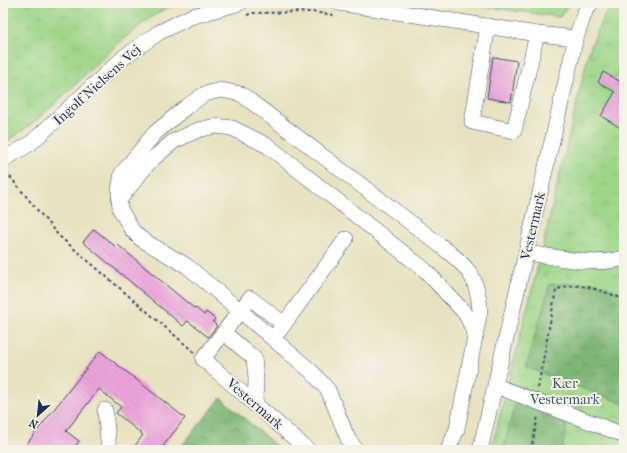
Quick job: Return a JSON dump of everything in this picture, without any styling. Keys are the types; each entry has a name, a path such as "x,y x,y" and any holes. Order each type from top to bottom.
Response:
{"street":[{"name":"Vestermark","path":"480,450 576,38 585,12 591,3"},
{"name":"Ingolf Nielsens Vej","path":"5,166 124,57 158,33 190,17 243,9"},
{"path":"338,9 488,26 537,34 576,38"},
{"path":"488,26 472,122 514,131 537,34"},
{"path":"356,450 348,439 328,390 311,371 187,266 141,239 132,230 120,209 122,173 155,133 186,107 205,94 221,90 241,94 436,242 461,262 474,278 479,293 480,311 457,430 448,450"},
{"path":"120,200 150,161 174,141 198,130 216,126 232,128 268,146 425,270 465,313 476,335"},
{"path":"272,339 346,239"},
{"path":"527,253 592,262 611,262 624,258"},
{"path":"203,359 241,312 250,298 284,324"},
{"path":"224,333 254,358 256,379 255,405"},
{"name":"Vestermark","path":"203,359 308,450"},
{"path":"496,386 624,436"},
{"path":"105,410 109,450"}],"path":[{"path":"243,9 253,13 312,12 338,9"},
{"path":"3,173 5,166"},
{"path":"5,166 58,235 203,359"},
{"path":"531,450 538,421 538,402 536,396 556,290 561,288 586,286 624,299"}],"green space":[{"path":"3,3 187,3 161,11 140,26 120,42 44,113 3,144"},
{"path":"457,3 569,3 560,17"},
{"name":"Kær Vestermark","path":"613,3 624,3 624,450 491,450 541,254 589,51 601,22"},
{"path":"596,283 624,294 624,404 526,367 550,284"},
{"path":"221,398 281,450 178,450"},
{"path":"516,400 567,425 562,450 503,450"}],"building":[{"path":"493,57 517,61 511,102 487,98"},
{"path":"603,72 621,82 624,78 624,130 601,116 615,92 598,82"},
{"path":"94,229 116,247 118,245 195,309 196,308 204,315 206,312 215,319 213,322 217,326 208,337 188,321 183,326 83,242"},
{"path":"100,351 185,418 160,450 132,450 143,435 116,413 121,407 99,389 66,431 79,441 73,450 22,450"}]}
